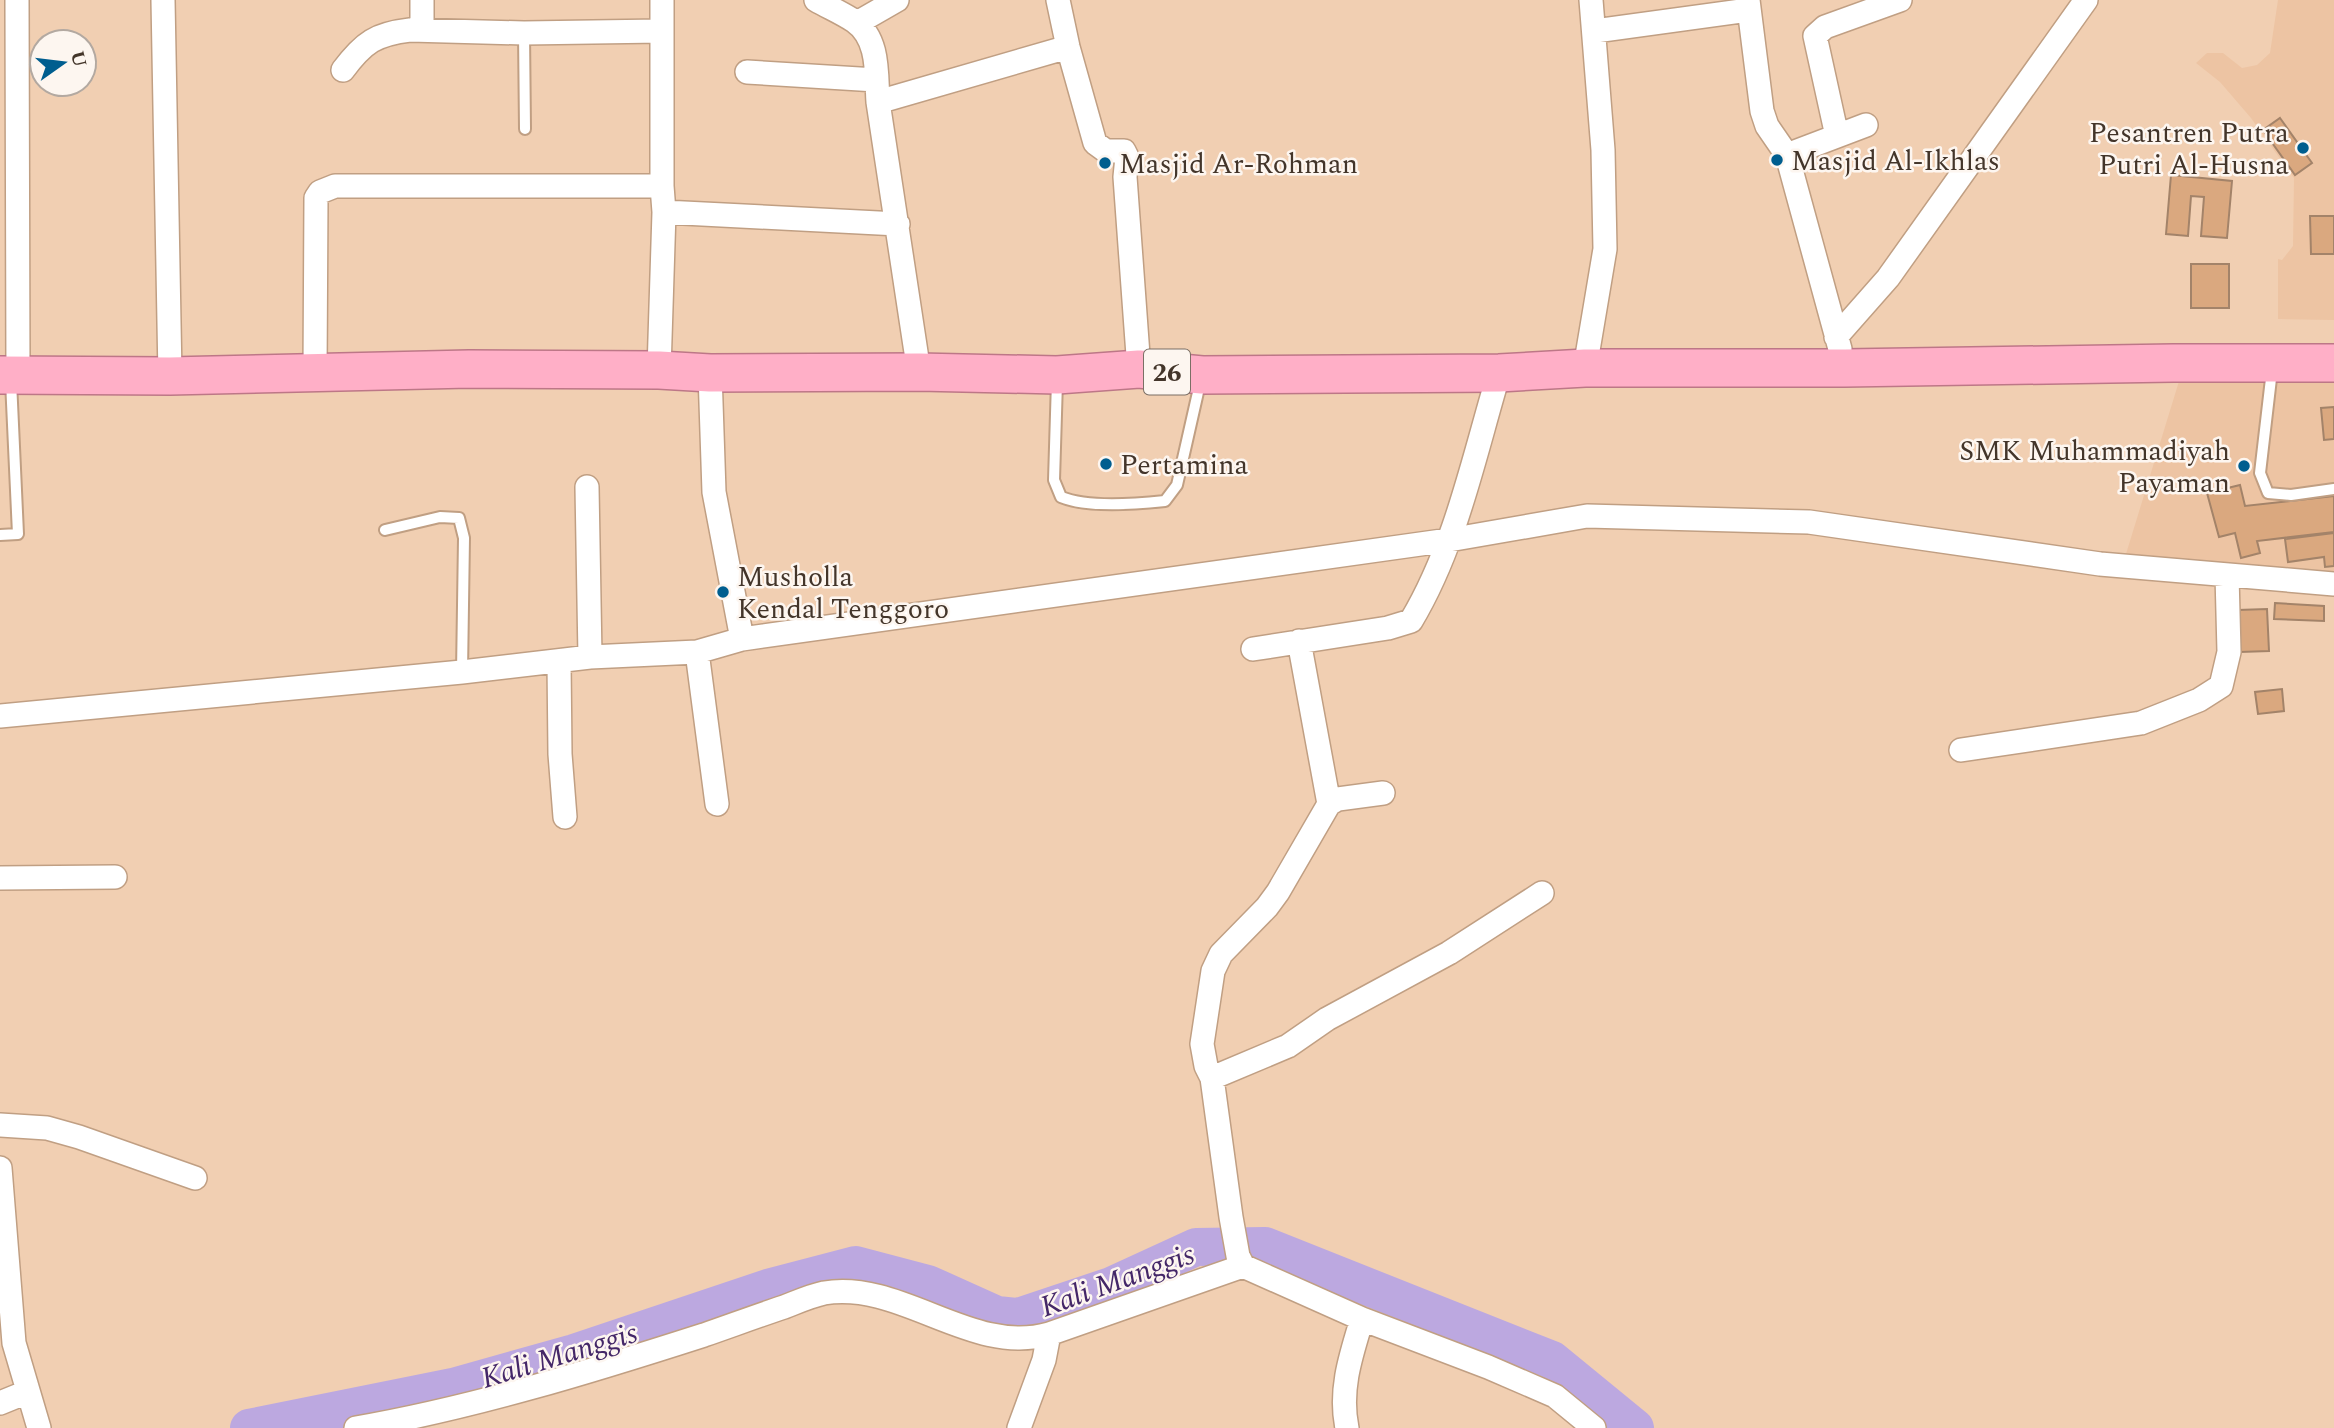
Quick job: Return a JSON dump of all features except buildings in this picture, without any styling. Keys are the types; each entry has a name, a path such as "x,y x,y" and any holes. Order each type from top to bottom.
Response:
{"highway":[{"name":"26","path":"9,374 170,376 469,369 1057,375 1139,369 1202,375 1499,373 1841,353 2173,363 2334,363"}],"street":[{"path":"9,374 18,0"},
{"path":"163,0 170,376"},
{"path":"422,0 422,29"},
{"path":"659,370 664,212 662,0"},
{"path":"816,0 857,23 870,40 876,62 877,91 919,372"},
{"path":"857,23 897,0"},
{"path":"1058,0 1095,143 1106,152 1124,152 1127,157 1125,177 1139,369"},
{"path":"1584,368 1605,249 1603,150 1591,0"},
{"path":"1837,136 1815,36 1825,27 1900,0"},
{"path":"1841,353 1888,278 2086,0"},
{"path":"1595,32 1748,5 1762,111 1767,126 1787,155 1841,353"},
{"path":"343,70 358,49 373,38 393,32 422,29 524,33 661,31"},
{"path":"747,72 877,91 1068,47"},
{"path":"1787,155 1866,125"},
{"path":"315,373 316,198 320,191 335,186 662,186"},
{"path":"664,212 898,224"},
{"path":"710,373 714,492 742,639"},
{"path":"1253,649 1388,628 1411,621 1422,603 1450,540 1499,373"},
{"path":"587,486 590,657"},
{"path":"0,716 462,672 590,657 697,652 742,639 1450,540 1587,516 1810,522 2100,564 2334,584"},
{"path":"1961,750 2141,723 2199,700 2221,686 2229,652 2227,575"},
{"path":"1299,641 1329,804"},
{"path":"697,652 717,804"},
{"path":"559,662 560,754 565,817"},
{"path":"1241,1261 1231,1217 1212,1078 1206,1066 1202,1044 1213,971 1221,954 1278,892 1329,804 1338,799 1383,793"},
{"path":"0,878 114,877"},
{"path":"1212,1078 1288,1046 1327,1019 1449,953 1542,893"},
{"path":"0,1125 58,1131 195,1178"},
{"path":"0,1169 14,1343 39,1428"},
{"path":"356,1428 407,1419 550,1381 703,1335 821,1294 850,1291 871,1294 977,1332 1030,1339 1241,1261 1362,1319 1556,1396 1594,1428"},
{"path":"1347,1428 1344,1394 1348,1364 1362,1319"},
{"path":"1019,1428 1044,1360 1048,1334"},
{"path":"0,1403 27,1392"}],"lane":[{"path":"524,33 525,129"},
{"path":"2272,364 2260,473 2268,493 2291,495 2334,489"},
{"path":"0,534 18,534 9,374"},
{"path":"1057,375 1054,480 1061,497 1074,503 1148,503 1165,501 1177,485 1202,375"},
{"path":"0,420 13,420"},
{"path":"385,530 440,517 459,518 464,538 462,672"}],"shaded area":[{"name":"Pesantren Putra Putri Al-Husna","path":"2278,0 2334,0 2334,320 2278,319 2278,259 2282,260 2293,246 2294,178 2251,118 2220,82 2196,63 2207,53 2223,53 2242,68 2257,65 2270,53"},
{"name":"SMK Muhammadiyah Payaman","path":"2180,378 2334,378 2334,573 2126,554"}],"waterway":[{"name":"Kali Manggis","path":"249,1428 453,1387 574,1353 768,1288 856,1265 928,1284 997,1315 1018,1317 1111,1286 1196,1247 1265,1246 1552,1360 1635,1428"}],"place":[{"name":"Pesantren Putra Putri Al-Husna","path":"2303,148"},
{"name":"Masjid Al-Ikhlas","path":"1777,160"},
{"name":"Masjid Ar-Rohman","path":"1105,163"},
{"name":"Pertamina","path":"1106,464"},
{"name":"SMK Muhammadiyah Payaman","path":"2244,466"},
{"name":"Musholla Kendal Tenggoro","path":"723,592"}]}
